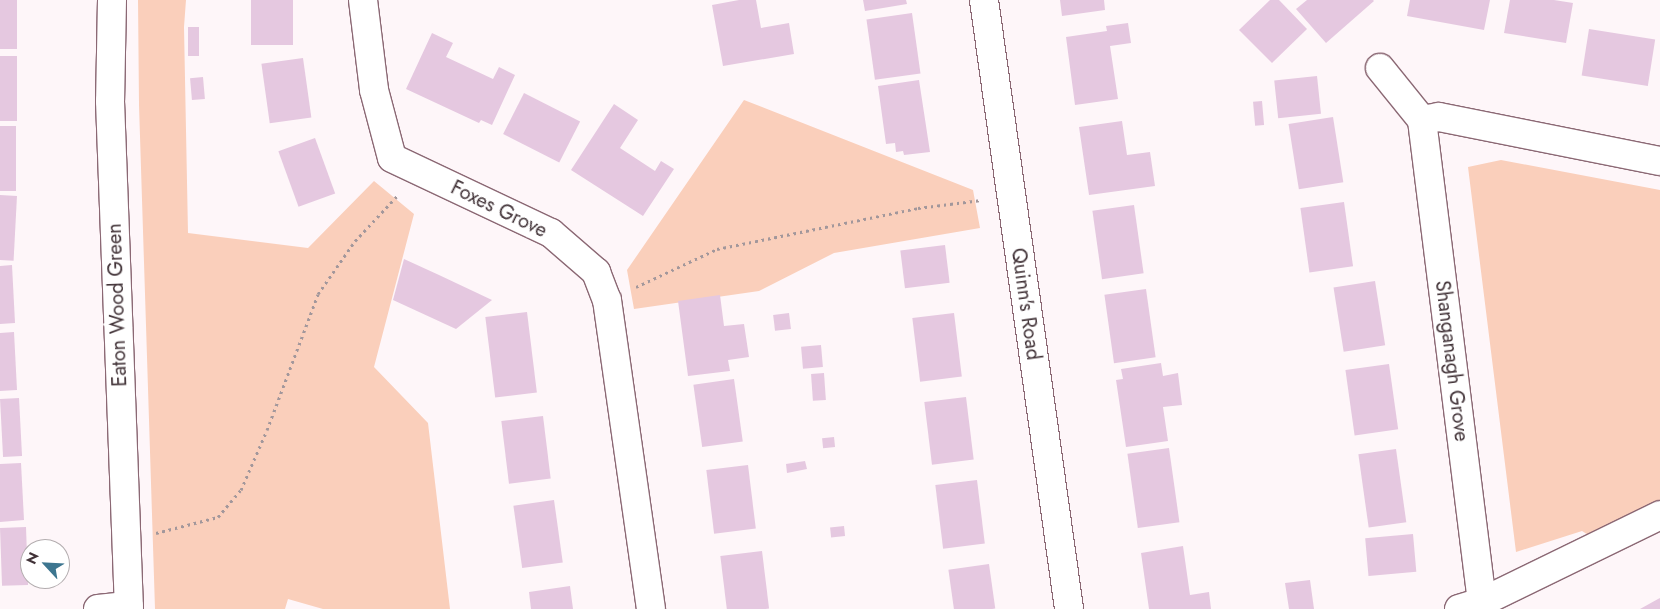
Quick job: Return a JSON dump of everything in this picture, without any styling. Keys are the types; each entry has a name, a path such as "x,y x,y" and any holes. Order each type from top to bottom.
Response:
{"street":[{"name":"Eaton Wood Green","path":"112,0 110,101 129,608"},
{"name":"Foxes Grove","path":"363,0 374,90 392,158 551,233 596,272 606,300 651,609"},
{"name":"Quinn's Road","path":"984,0 1068,609"},
{"path":"1380,68 1422,120 1439,117 1660,161"},
{"name":"Shanganagh Grove","path":"1422,120 1470,606 1660,515"},
{"path":"98,609 129,608"}],"path":[{"path":"126,539 185,527 218,517 241,490 267,430 318,294 355,241 420,171"},
{"path":"606,300 717,249 918,208 1012,196"}],"shaded area":[{"path":"138,0 186,0 184,27 188,233 308,248 374,181 414,214 374,367 428,423 450,609 323,609 288,599 285,609 155,609 139,105"},
{"path":"744,100 973,190 980,228 834,253 759,291 634,309 627,270"},
{"path":"1501,160 1660,190 1660,502 1590,536 1582,531 1516,552 1468,167"}],"building":[{"path":"0,0 17,0 17,49 0,49"},
{"path":"251,0 293,0 293,45 251,45"},
{"path":"739,0 756,0 761,28 789,23 794,54 723,66 712,5"},
{"path":"863,0 906,0 907,4 865,11"},
{"path":"1060,0 1104,0 1105,10 1062,16"},
{"path":"1270,0 1279,0 1307,29 1272,63 1239,30"},
{"path":"1307,0 1374,1 1326,43 1296,9"},
{"path":"1410,0 1490,0 1484,30 1407,16"},
{"path":"1510,0 1554,0 1573,3 1566,43 1504,33"},
{"path":"912,13 920,73 875,80 866,19"},
{"path":"1128,23 1131,43 1110,46 1118,99 1075,105 1066,37 1107,31 1106,26"},
{"path":"188,27 199,27 199,56 188,56"},
{"path":"1589,29 1655,39 1648,86 1582,75"},
{"path":"432,33 453,43 446,57 493,79 499,67 515,75 492,125 481,120 479,123 406,89"},
{"path":"0,56 17,56 17,121 0,121"},
{"path":"303,58 311,117 270,123 261,64"},
{"path":"1317,76 1321,114 1278,118 1274,80"},
{"path":"203,77 205,99 192,100 190,78"},
{"path":"919,80 930,152 904,155 903,151 896,152 895,143 886,144 878,86"},
{"path":"524,93 580,122 559,163 503,134"},
{"path":"1262,101 1264,125 1255,126 1253,102"},
{"path":"614,104 638,120 620,148 655,171 661,161 674,169 643,216 571,170"},
{"path":"1333,117 1343,182 1299,189 1289,124"},
{"path":"1122,121 1127,155 1150,152 1155,186 1089,195 1079,127"},
{"path":"0,126 16,126 16,191 0,191"},
{"path":"315,138 335,193 299,207 278,151"},
{"path":"0,195 17,196 14,261 0,260"},
{"path":"1344,202 1353,266 1309,272 1300,208"},
{"path":"1134,205 1144,273 1102,279 1092,211"},
{"path":"945,245 950,283 905,288 900,250"},
{"path":"404,259 492,300 456,329 393,300"},
{"path":"12,265 15,323 0,324 0,266"},
{"path":"1375,281 1385,345 1344,352 1334,288"},
{"path":"1146,289 1156,357 1114,363 1104,295"},
{"path":"720,295 724,326 744,324 749,357 728,360 730,371 688,376 678,301"},
{"path":"527,312 537,392 495,398 485,317"},
{"path":"789,313 791,329 775,331 773,315"},
{"path":"954,313 962,377 920,382 912,318"},
{"path":"14,332 17,390 0,391 0,333"},
{"path":"821,345 823,367 803,369 801,347"},
{"path":"1161,363 1163,376 1178,373 1182,405 1163,407 1168,441 1126,447 1116,380 1123,379 1121,369"},
{"path":"1389,364 1398,429 1355,435 1345,370"},
{"path":"824,373 826,400 813,401 811,374"},
{"path":"734,379 743,441 702,447 693,385"},
{"path":"966,397 974,460 932,465 924,402"},
{"path":"19,398 22,456 3,457 0,399"},
{"path":"543,416 551,479 509,484 501,421"},
{"path":"834,437 835,447 823,448 822,438"},
{"path":"1169,448 1179,522 1138,528 1127,454"},
{"path":"1396,449 1406,522 1369,528 1358,454"},
{"path":"805,461 807,469 787,473 786,464"},
{"path":"21,463 24,520 0,522 0,464"},
{"path":"748,465 756,529 714,534 706,470"},
{"path":"977,480 985,544 943,549 935,485"},
{"path":"554,500 563,562 522,568 513,506"},
{"path":"844,526 845,536 831,537 830,527"},
{"path":"26,527 26,539 20,539 20,585 2,586 0,528"},
{"path":"1413,534 1416,572 1368,576 1365,538"},
{"path":"1183,546 1190,595 1209,592 1211,609 1149,609 1141,553"},
{"path":"762,551 769,609 727,609 720,556"},
{"path":"989,564 995,609 954,609 948,570"},
{"path":"1310,580 1314,609 1289,609 1285,583"},
{"path":"570,586 573,609 531,609 529,592"},
{"path":"1660,598 1660,609 1640,609 1658,599"}]}
